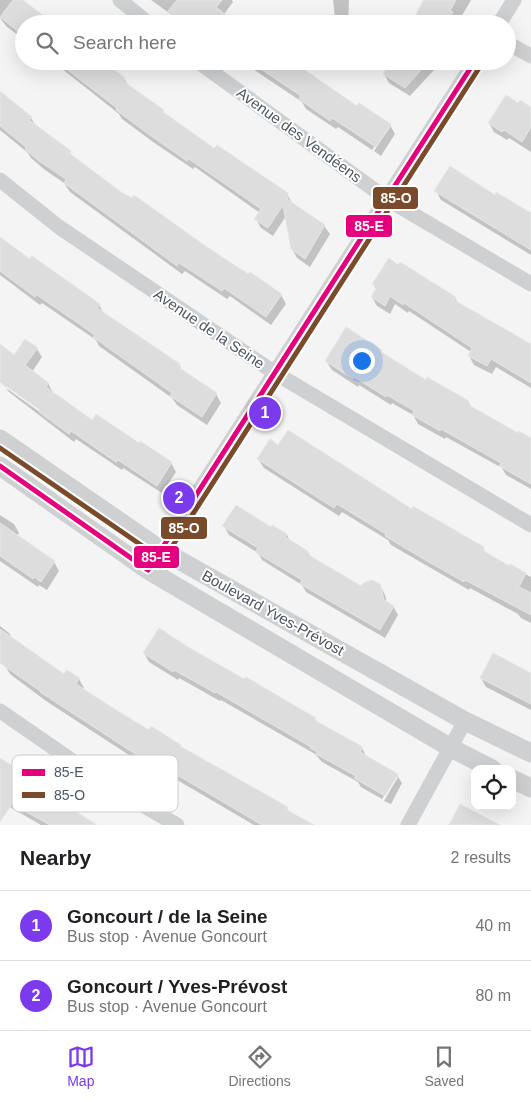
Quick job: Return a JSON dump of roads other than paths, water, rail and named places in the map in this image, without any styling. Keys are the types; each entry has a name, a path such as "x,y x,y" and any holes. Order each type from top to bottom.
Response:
{"street":[{"path":"120,0 138,15"},
{"path":"505,15 514,0"},
{"path":"516,48 531,56"},
{"name":"Avenue des Vendéens","path":"209,70 387,199 531,284"},
{"path":"148,570 469,70"},
{"name":"Avenue de la Seine","path":"0,180 59,226 275,373 531,525"},
{"name":"Boulevard Yves-Prévost","path":"0,439 162,550 465,721 531,753"},
{"name":"Boulevard Yves-Prévost","path":"0,466 148,570 451,748 484,765"},
{"path":"0,711 64,755"},
{"path":"408,825 465,721"},
{"path":"516,781 531,788"},
{"path":"155,812 177,825"}],"place":[{"name":"Goncourt / de la Seine","path":"265,413"},
{"name":"Goncourt / Yves-Prévost","path":"179,498"}]}
